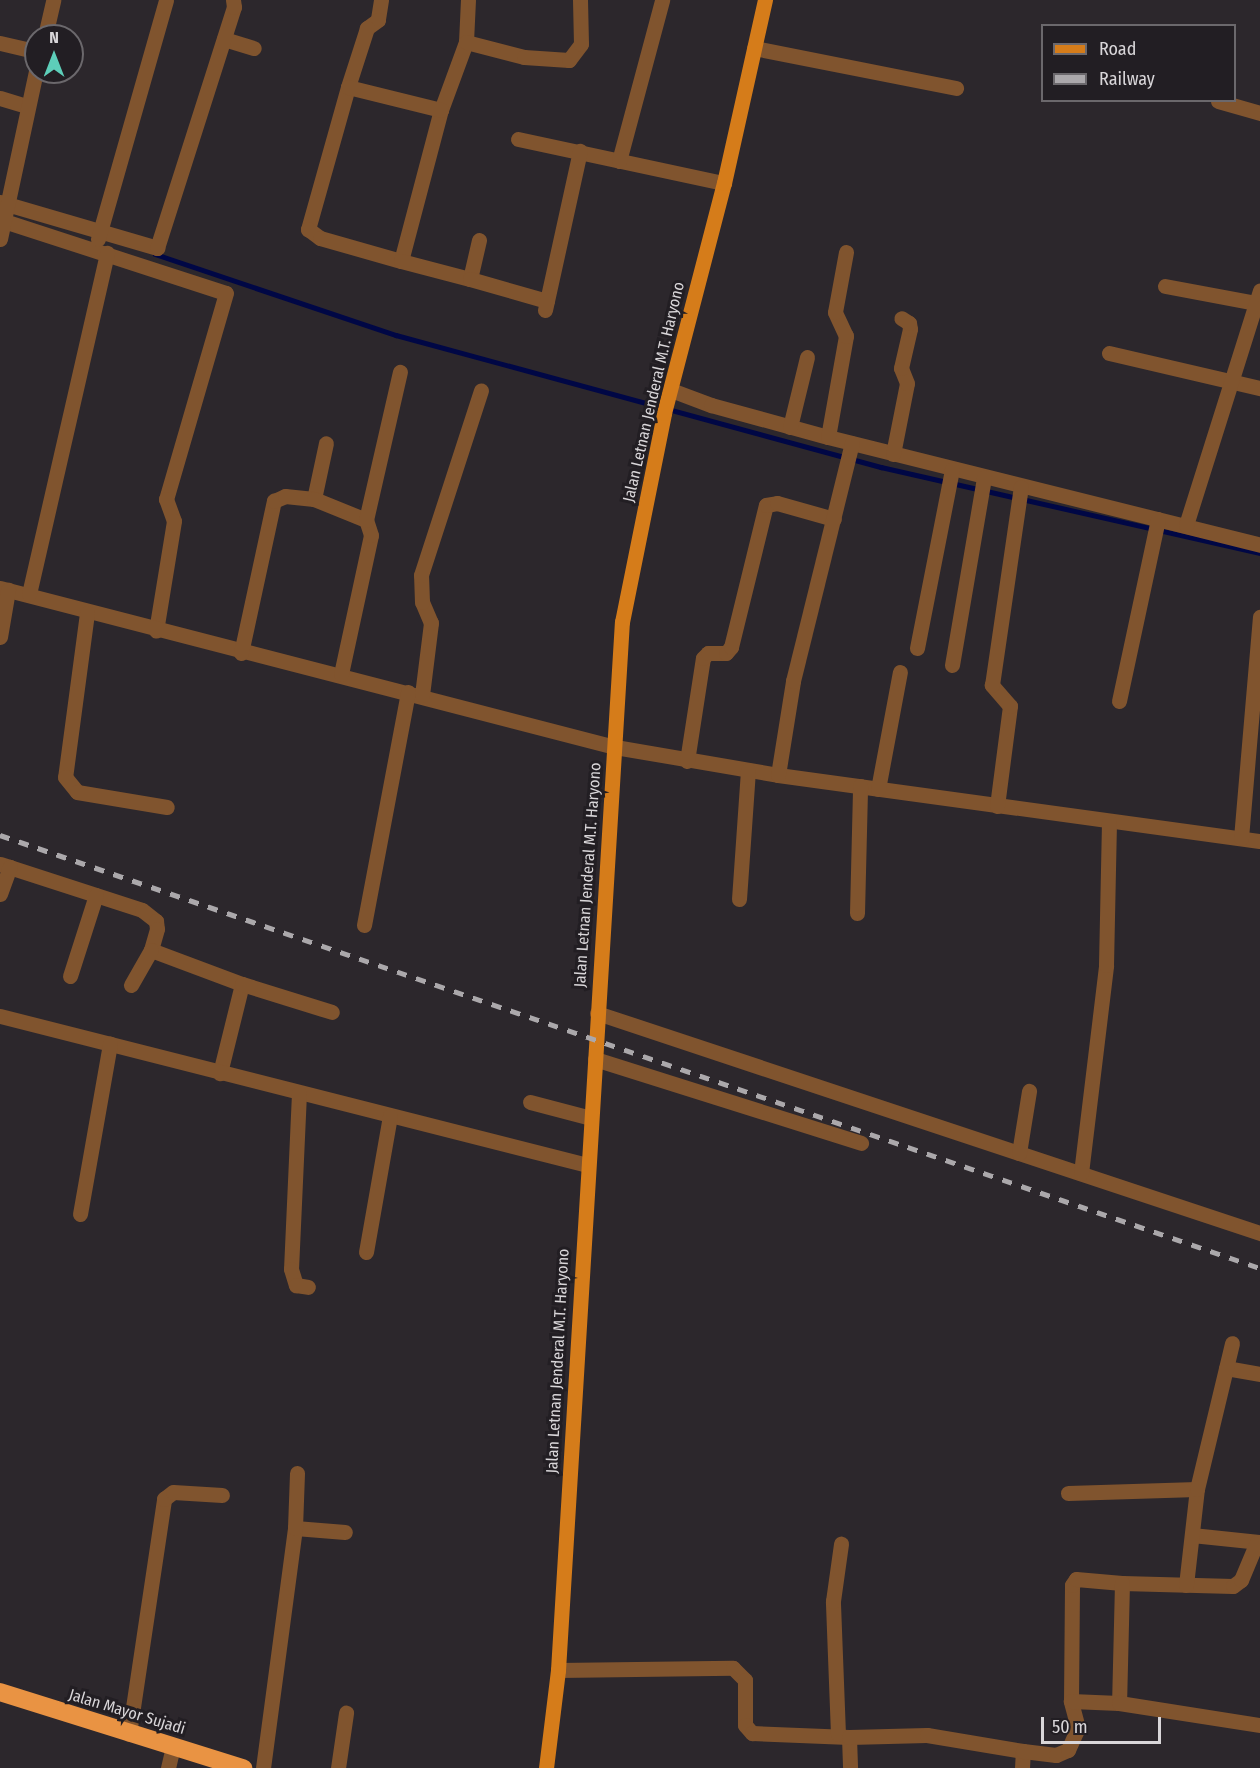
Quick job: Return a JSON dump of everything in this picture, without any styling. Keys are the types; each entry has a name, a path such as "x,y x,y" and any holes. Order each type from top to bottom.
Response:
{"highway":[{"name":"Jalan Mayor Sujadi","path":"0,1692 243,1768"}],"main road":[{"name":"Jalan Letnan Jenderal M.T. Haryono","path":"546,1768 558,1670 587,1165 622,622 664,413 724,183 765,0"}],"street":[{"path":"48,24 53,0"},
{"path":"29,594 101,231 166,0"},
{"path":"4,210 101,231 157,248 224,39 233,0"},
{"path":"381,0 378,20 367,28 348,87 308,229 320,238 470,279 546,306 580,151"},
{"path":"402,261 441,110 466,42 468,0"},
{"path":"466,42 524,57 570,60 581,44 580,0"},
{"path":"619,161 662,0"},
{"path":"224,39 255,48"},
{"path":"0,43 24,48"},
{"path":"754,48 956,88"},
{"path":"0,239 4,210 33,84"},
{"path":"348,87 441,110"},
{"path":"0,98 27,106"},
{"path":"1222,102 1260,113"},
{"path":"518,139 724,183"},
{"path":"4,210 99,250 226,293 166,499 174,521 156,631"},
{"path":"470,279 479,240"},
{"path":"828,437 846,336 834,312 846,252"},
{"path":"1166,286 1258,297 1234,382 1186,525"},
{"path":"893,454 907,383 902,368 910,329 909,323 901,318"},
{"path":"1109,353 1260,388"},
{"path":"790,427 807,357"},
{"path":"341,674 371,535 366,520 400,372"},
{"path":"364,925 431,623 423,602 421,575 481,390"},
{"path":"670,393 828,437 850,453 893,454 983,483 1020,498 1158,519 1260,545"},
{"path":"314,500 326,443"},
{"path":"778,776 793,681 850,453"},
{"path":"917,648 951,474"},
{"path":"952,665 983,483"},
{"path":"241,652 274,501 285,496 314,500 366,520"},
{"path":"997,806 1010,706 992,685 1020,498"},
{"path":"687,761 703,658 708,652 726,653 731,647 766,505 777,503 834,519"},
{"path":"1119,700 1146,562 1158,519"},
{"path":"0,637 4,589 29,594 87,613 156,631 341,674 615,747 778,776 1260,841"},
{"path":"87,613 65,777 77,792 167,807"},
{"path":"1241,838 1260,617"},
{"path":"878,789 900,672"},
{"path":"739,899 748,770"},
{"path":"857,913 860,786"},
{"path":"1081,1173 1106,965 1109,822"},
{"path":"0,894 5,865 142,910 156,921 156,938 131,985"},
{"path":"70,976 96,895"},
{"path":"151,950 242,984 332,1012"},
{"path":"220,1073 242,984"},
{"path":"597,1013 1260,1233"},
{"path":"0,1016 587,1165"},
{"path":"80,1214 110,1044"},
{"path":"595,1059 861,1143"},
{"path":"1019,1153 1029,1091"},
{"path":"299,1093 291,1269 297,1285 308,1287"},
{"path":"530,1102 591,1118"},
{"path":"366,1252 390,1116"},
{"path":"1186,1586 1197,1489 1232,1342"},
{"path":"1226,1368 1260,1374"},
{"path":"263,1768 295,1528 297,1473"},
{"path":"1068,1493 1197,1489"},
{"path":"129,1734 164,1499 173,1492 222,1495"},
{"path":"295,1528 345,1532"},
{"path":"558,1670 733,1668 745,1680 745,1725 752,1733 843,1736 927,1735 1056,1755 1068,1750 1078,1728 1071,1701 1072,1585 1076,1579 1186,1586 1233,1586 1241,1580 1259,1542 1192,1535"},
{"path":"841,1544 833,1601 843,1736 850,1768"},
{"path":"1119,1703 1122,1583"},
{"path":"1071,1701 1119,1703 1260,1725"},
{"path":"338,1768 346,1713"},
{"path":"168,1768 173,1747"},
{"path":"1022,1768 1023,1751"}],"waterway":[{"path":"155,254 396,335 881,467 1260,553"}],"railway":[{"path":"0,835 1260,1268"}]}
